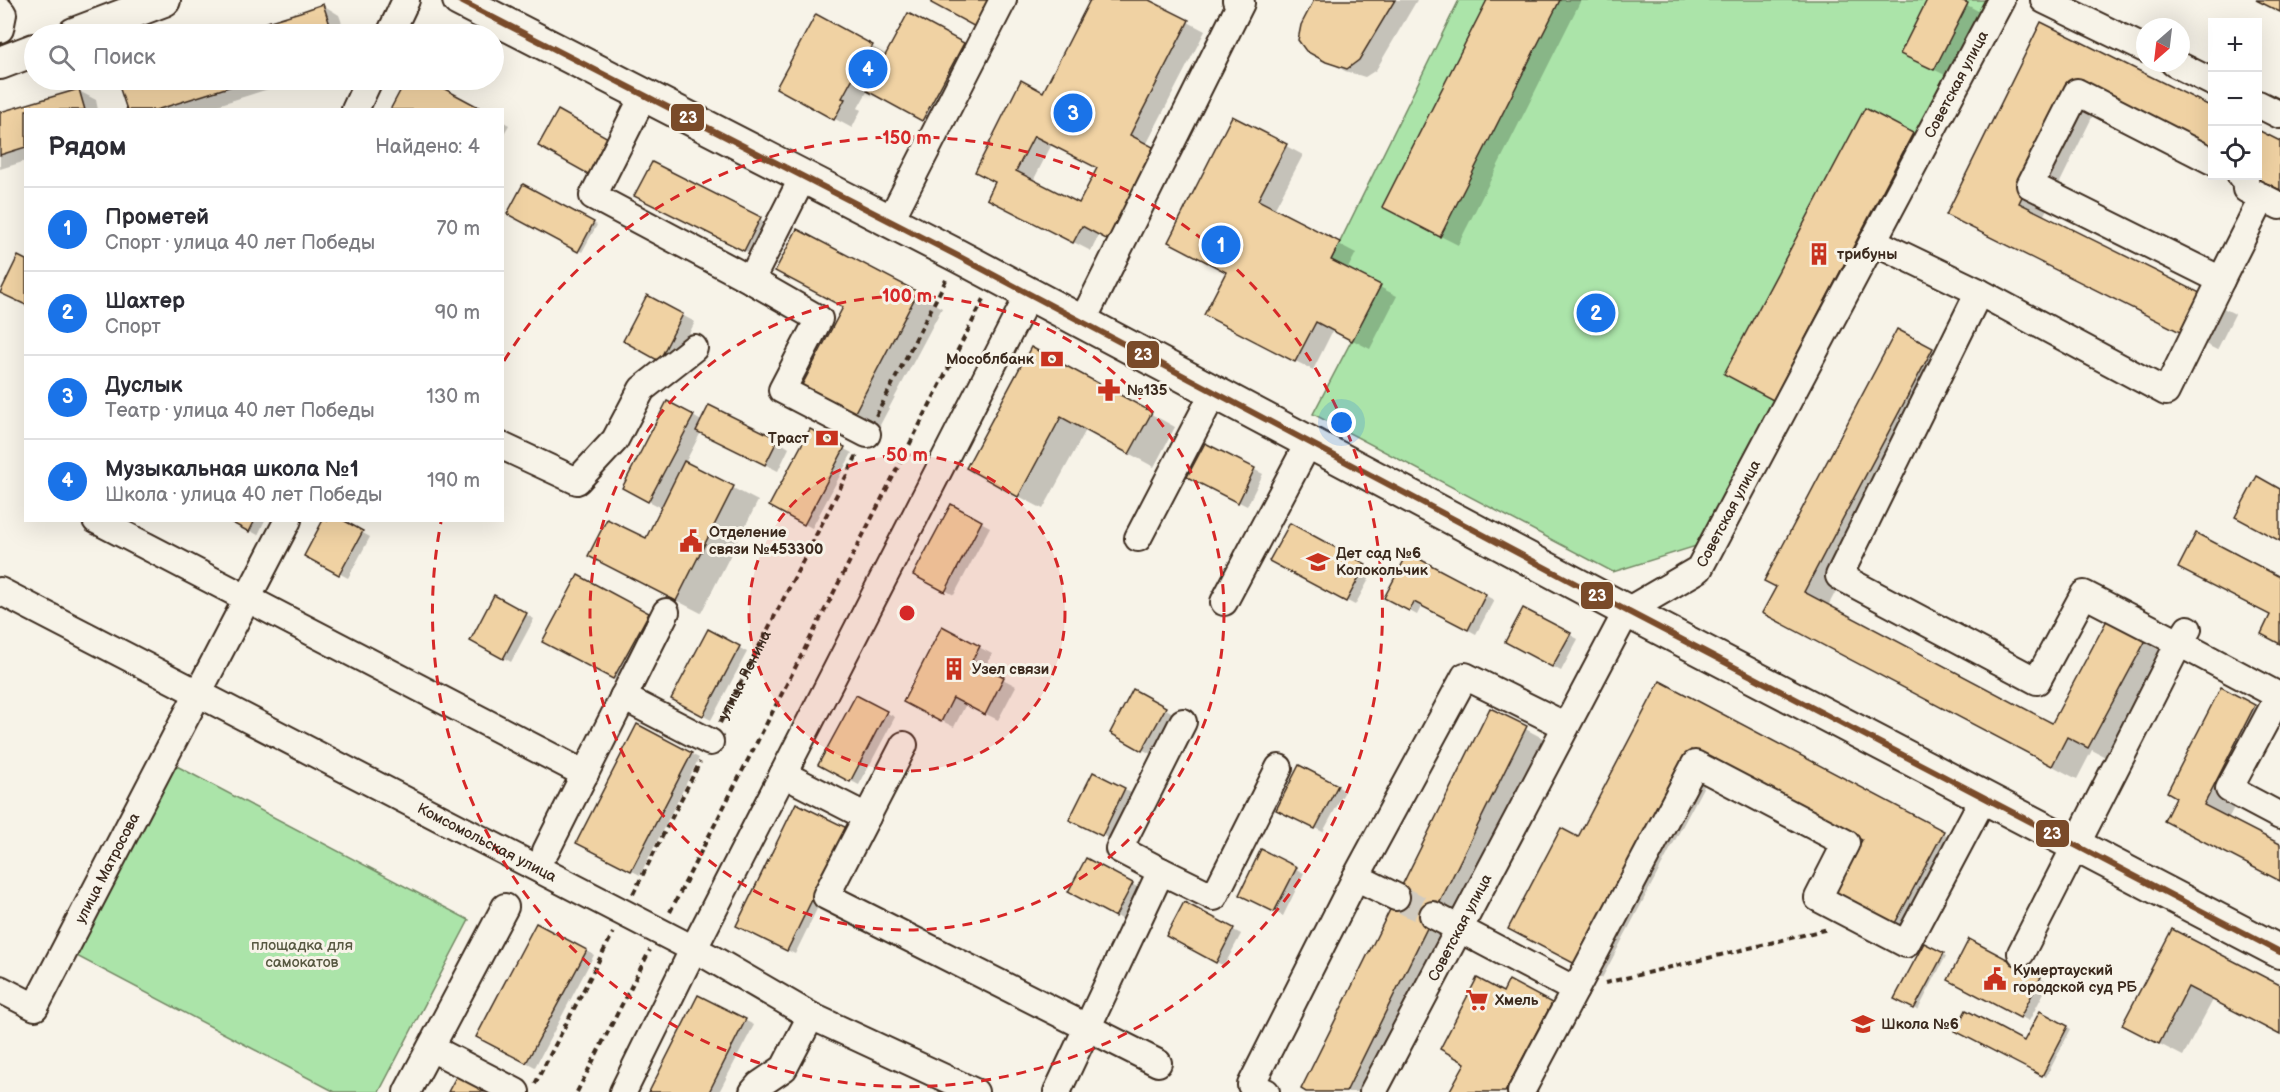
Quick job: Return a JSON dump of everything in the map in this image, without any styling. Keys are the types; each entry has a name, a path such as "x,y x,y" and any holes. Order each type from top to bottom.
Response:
{"main road":[{"path":"100,24 164,0"},
{"path":"459,0 958,256 1627,611 2280,952"},
{"path":"0,63 24,54"}],"street":[{"path":"395,24 406,0"},
{"path":"890,222 1003,0"},
{"name":"Советская улица","path":"1374,1092 1627,611 1698,569 2001,0"},
{"path":"2044,0 2136,45"},
{"path":"1082,322 1240,1"},
{"path":"0,10 3,14 0,29"},
{"path":"2190,71 2208,80"},
{"path":"356,108 364,90"},
{"path":"2208,159 2077,92 2030,185 2221,280"},
{"path":"644,95 593,196 819,319 782,390 867,434"},
{"path":"2262,106 2280,115"},
{"path":"751,280 803,177"},
{"path":"1873,241 1978,292 2166,392 2221,280 2271,202 2246,189 2245,180"},
{"path":"1978,292 1839,576 2037,681 2085,594 2183,636 2280,698 2229,789 2280,816"},
{"path":"623,1092 693,950 1029,294"},
{"path":"504,447 577,481 615,440 642,389 694,348"},
{"path":"1138,538 1214,392"},
{"path":"1224,602 1309,442"},
{"path":"100,522 585,774"},
{"path":"199,694 287,522"},
{"name":"Комсомольская улица","path":"0,591 693,950 940,1084 975,1092"},
{"path":"546,851 666,612"},
{"path":"2021,953 2183,636"},
{"path":"1266,1092 1251,1085 1356,877 1465,675 1566,726"},
{"name":"улица Матросова","path":"0,989 35,1007 199,694"},
{"path":"623,697 710,742"},
{"path":"1184,722 1119,849 1214,897 1279,768"},
{"path":"904,745 826,896 1158,1063"},
{"path":"1527,1090 1575,990 1695,764 1846,843 1818,898 1906,944 1984,797"},
{"path":"783,774 867,817"},
{"path":"1057,1092 1161,871"},
{"path":"1356,877 1396,897"},
{"path":"408,1092 505,907"},
{"path":"1433,915 1575,990"},
{"path":"753,1092 759,1085 784,1068 811,1016"},
{"path":"430,1048 516,1092"}],"path":[{"name":"улица Ленина","path":"531,1092 958,256"},
{"path":"577,1092 996,277"},
{"path":"1575,990 1861,921"}],"green space":[{"path":"1459,0 1989,0 1706,543 1613,572 1313,414 1380,286 1331,260"},
{"name":"площадка для самокатов","path":"171,763 469,920 379,1092 335,1092 71,953"}],"building":[{"path":"932,0 996,0 981,30 931,3"},
{"path":"1090,0 1149,0 1189,20 1130,135 1155,148 1108,240 1082,226 1073,243 987,199 995,182 975,172 1021,80 1043,92","holes":["1034,136 1097,168 1079,203 1016,171"]},
{"path":"1314,0 1395,0 1359,60 1347,69 1326,62 1306,51 1298,40 1301,25"},
{"path":"1487,0 1560,0 1440,237 1382,207"},
{"path":"1927,0 1961,0 1968,3 1934,70 1900,54"},
{"path":"2256,0 2280,0 2280,12"},
{"path":"323,4 330,24 260,24"},
{"path":"908,13 964,43 922,121 867,91 872,84 855,74 842,98 845,99 834,120 776,88 816,14 873,45 867,56 881,63"},
{"path":"2041,22 2136,69 2136,72 2142,72 2208,105 2208,154 2075,88 2019,203 2212,299 2192,338 1946,215"},
{"path":"76,90 79,90 84,108 24,108 24,148 0,155 0,112"},
{"path":"120,90 219,90 162,108 126,108"},
{"path":"401,90 447,90 480,108 391,108"},
{"name":"трибуны","path":"1865,108 1913,133 1773,400 1724,374"},
{"path":"558,110 610,139 590,175 538,146"},
{"path":"1232,116 1287,144 1258,200 1340,242 1331,260 1381,285 1352,341 1316,322 1295,362 1204,315 1226,272 1168,242"},
{"path":"2262,132 2280,141 2280,190 2259,180 2262,180"},
{"path":"652,162 761,217 744,251 634,196"},
{"path":"523,184 594,222 578,252 507,214"},
{"path":"797,229 918,292 854,414 801,387 843,307 775,271"},
{"path":"18,256 24,259 24,304 0,293"},
{"path":"647,295 683,314 659,361 623,341"},
{"path":"1897,329 1933,348 1804,592 2052,723 2107,620 2146,640 2088,748 2067,737 2052,766 1762,613 1776,587 1764,581"},
{"path":"1031,347 1152,412 1129,454 1061,417 1018,497 966,468"},
{"path":"667,401 694,415 648,502 622,488"},
{"path":"709,405 778,439 765,465 696,431"},
{"path":"810,429 845,447 804,525 769,506"},
{"path":"1205,443 1255,468 1238,503 1187,477"},
{"path":"684,461 734,486 676,601 588,556 607,519 646,538"},
{"path":"2257,476 2280,489 2280,541 2235,517"},
{"path":"951,504 982,521 945,592 913,575"},
{"path":"231,522 254,522 249,532"},
{"path":"322,522 347,522 363,531 339,575 304,556"},
{"name":"Дет сад №6 Колокольчик","path":"1290,523 1366,564 1346,602 1269,561"},
{"path":"2196,533 2280,577 2280,644 2261,634 2270,615 2178,568"},
{"path":"1408,553 1486,594 1468,630 1414,602 1409,611 1384,598"},
{"path":"578,575 649,613 613,679 542,642"},
{"path":"494,595 527,613 503,659 470,641"},
{"path":"1523,608 1571,633 1552,667 1505,642"},
{"name":"Узел связи","path":"942,626 980,646 972,661 1004,677 985,715 953,698 941,722 903,702"},
{"path":"708,629 740,646 703,716 671,699"},
{"path":"1660,681 1944,831 1894,925 1834,893 1862,840 1691,750 1577,965 1508,929 1561,828 1578,837"},
{"path":"2221,687 2255,705 2204,805 2280,844 2280,881 2164,821 2176,797 2167,792"},
{"path":"1133,689 1166,707 1142,751 1110,733"},
{"path":"856,695 887,711 850,782 818,765"},
{"path":"1490,708 1527,726 1346,1092 1306,1092 1301,1089"},
{"path":"637,724 692,753 631,871 576,843"},
{"path":"1299,765 1338,785 1315,829 1276,810"},
{"path":"1093,772 1125,788 1102,836 1069,820"},
{"path":"796,803 847,828 787,951 736,926"},
{"path":"1261,849 1297,867 1274,912 1239,895"},
{"path":"1086,858 1133,883 1115,917 1068,892"},
{"path":"1184,902 1234,928 1216,963 1166,936"},
{"path":"536,923 587,950 526,1063 476,1037"},
{"path":"2172,929 2280,985 2280,1035 2188,987 2159,1044 2122,1025"},
{"name":"Кумертауский городской суд РБ","path":"1969,939 2041,977 2020,1018 1948,980"},
{"path":"1924,943 1944,953 1914,1009 1894,999"},
{"path":"1477,978 1503,992 1509,980 1552,1003 1505,1092 1449,1092 1465,1063 1440,1049"},
{"path":"698,995 746,1019 709,1092 649,1092"},
{"path":"1966,1010 2024,1041 2040,1011 2068,1026 2042,1076 1955,1031"},
{"path":"457,1075 489,1092 448,1092"}],"tunnel":[{"path":"1396,897 1433,915"}],"transit line":[{"name":"23","path":"459,0 958,256 1627,611 2280,952"}],"place":[{"name":"Музыкальная школа №1","path":"868,69"},
{"name":"Дуслык","path":"1073,113"},
{"name":"Прометей","path":"1221,245"},
{"name":"трибуны","path":"1819,254"},
{"name":"Шахтер","path":"1596,313"},
{"name":"Мособлбанк","path":"1052,359"},
{"name":"№135","path":"1109,390"},
{"name":"Траст","path":"827,438"},
{"name":"Отделение связи №453300","path":"691,541"},
{"name":"Дет сад №6 Колокольчик","path":"1318,562"},
{"name":"Узел связи","path":"954,669"},
{"name":"Кумертауский городской суд РБ","path":"1995,979"},
{"name":"Хмель","path":"1477,1000"},
{"name":"Школа №6","path":"1863,1024"}]}
